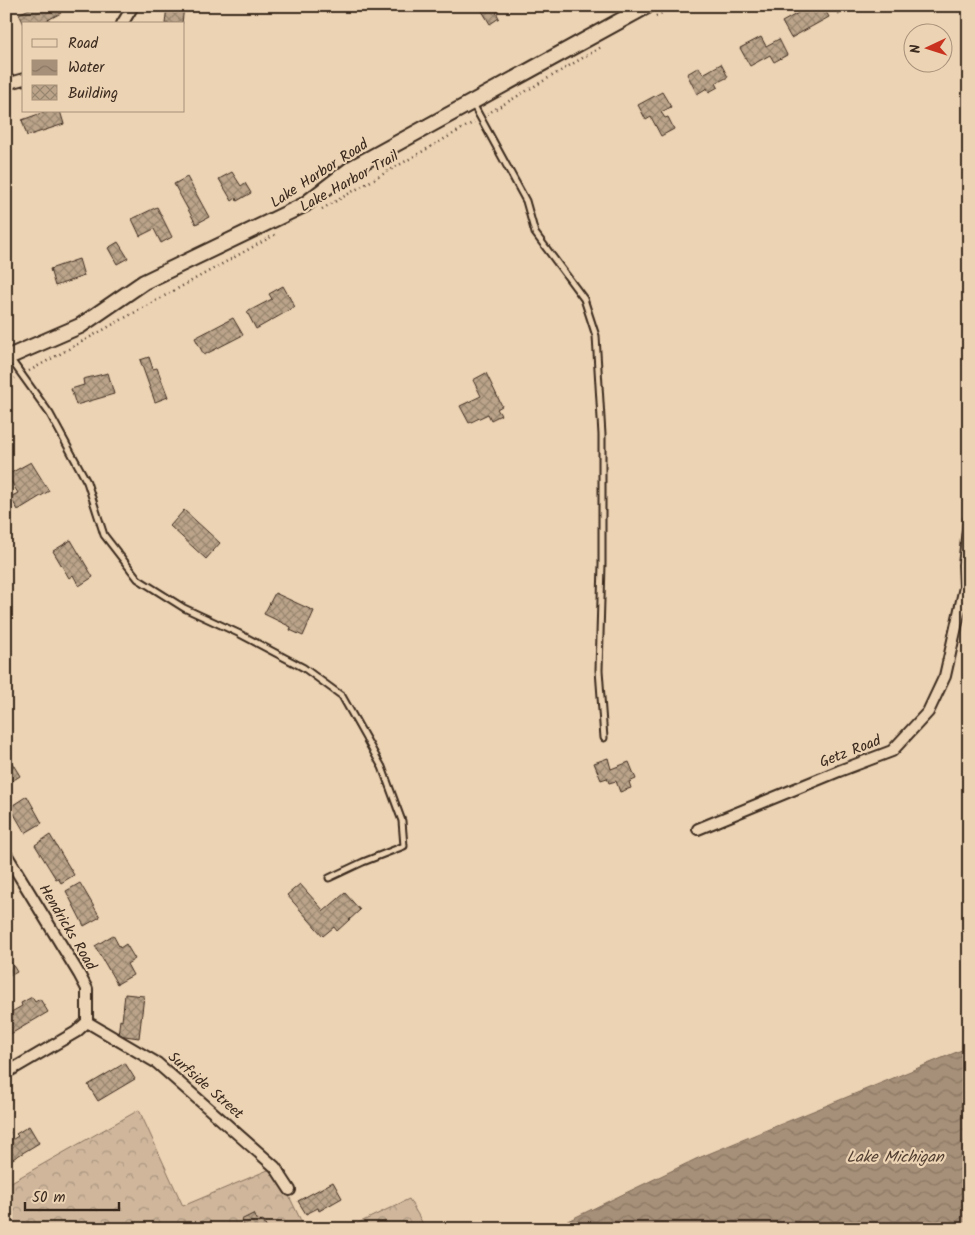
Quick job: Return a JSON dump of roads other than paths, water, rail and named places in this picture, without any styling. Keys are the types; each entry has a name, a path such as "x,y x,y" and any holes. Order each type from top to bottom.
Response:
{"street":[{"path":"123,22 133,6"},
{"name":"Lake Harbor Road","path":"8,357 80,326 144,282 304,205 352,168 472,102 628,11 648,13"},
{"path":"6,84 22,80"},
{"name":"Getz Road","path":"698,829 892,751 928,712 945,676 961,605 969,520"},
{"name":"Hendricks Road","path":"6,854 87,990 87,1022"},
{"path":"6,1073 76,1032 87,1022"},
{"name":"Surfside Street","path":"87,1022 158,1063 275,1167 290,1190"}],"lane":[{"path":"472,102 526,201 535,234 584,299 596,336 602,435 602,564 599,670 604,738"},
{"path":"8,357 50,414 87,482 104,535 138,579 184,608 238,633 304,668 342,696 382,767 402,821 404,846 329,878"}],"water":[{"name":"Lake Michigan","path":"969,1047 969,1229 551,1229 696,1159"}]}
